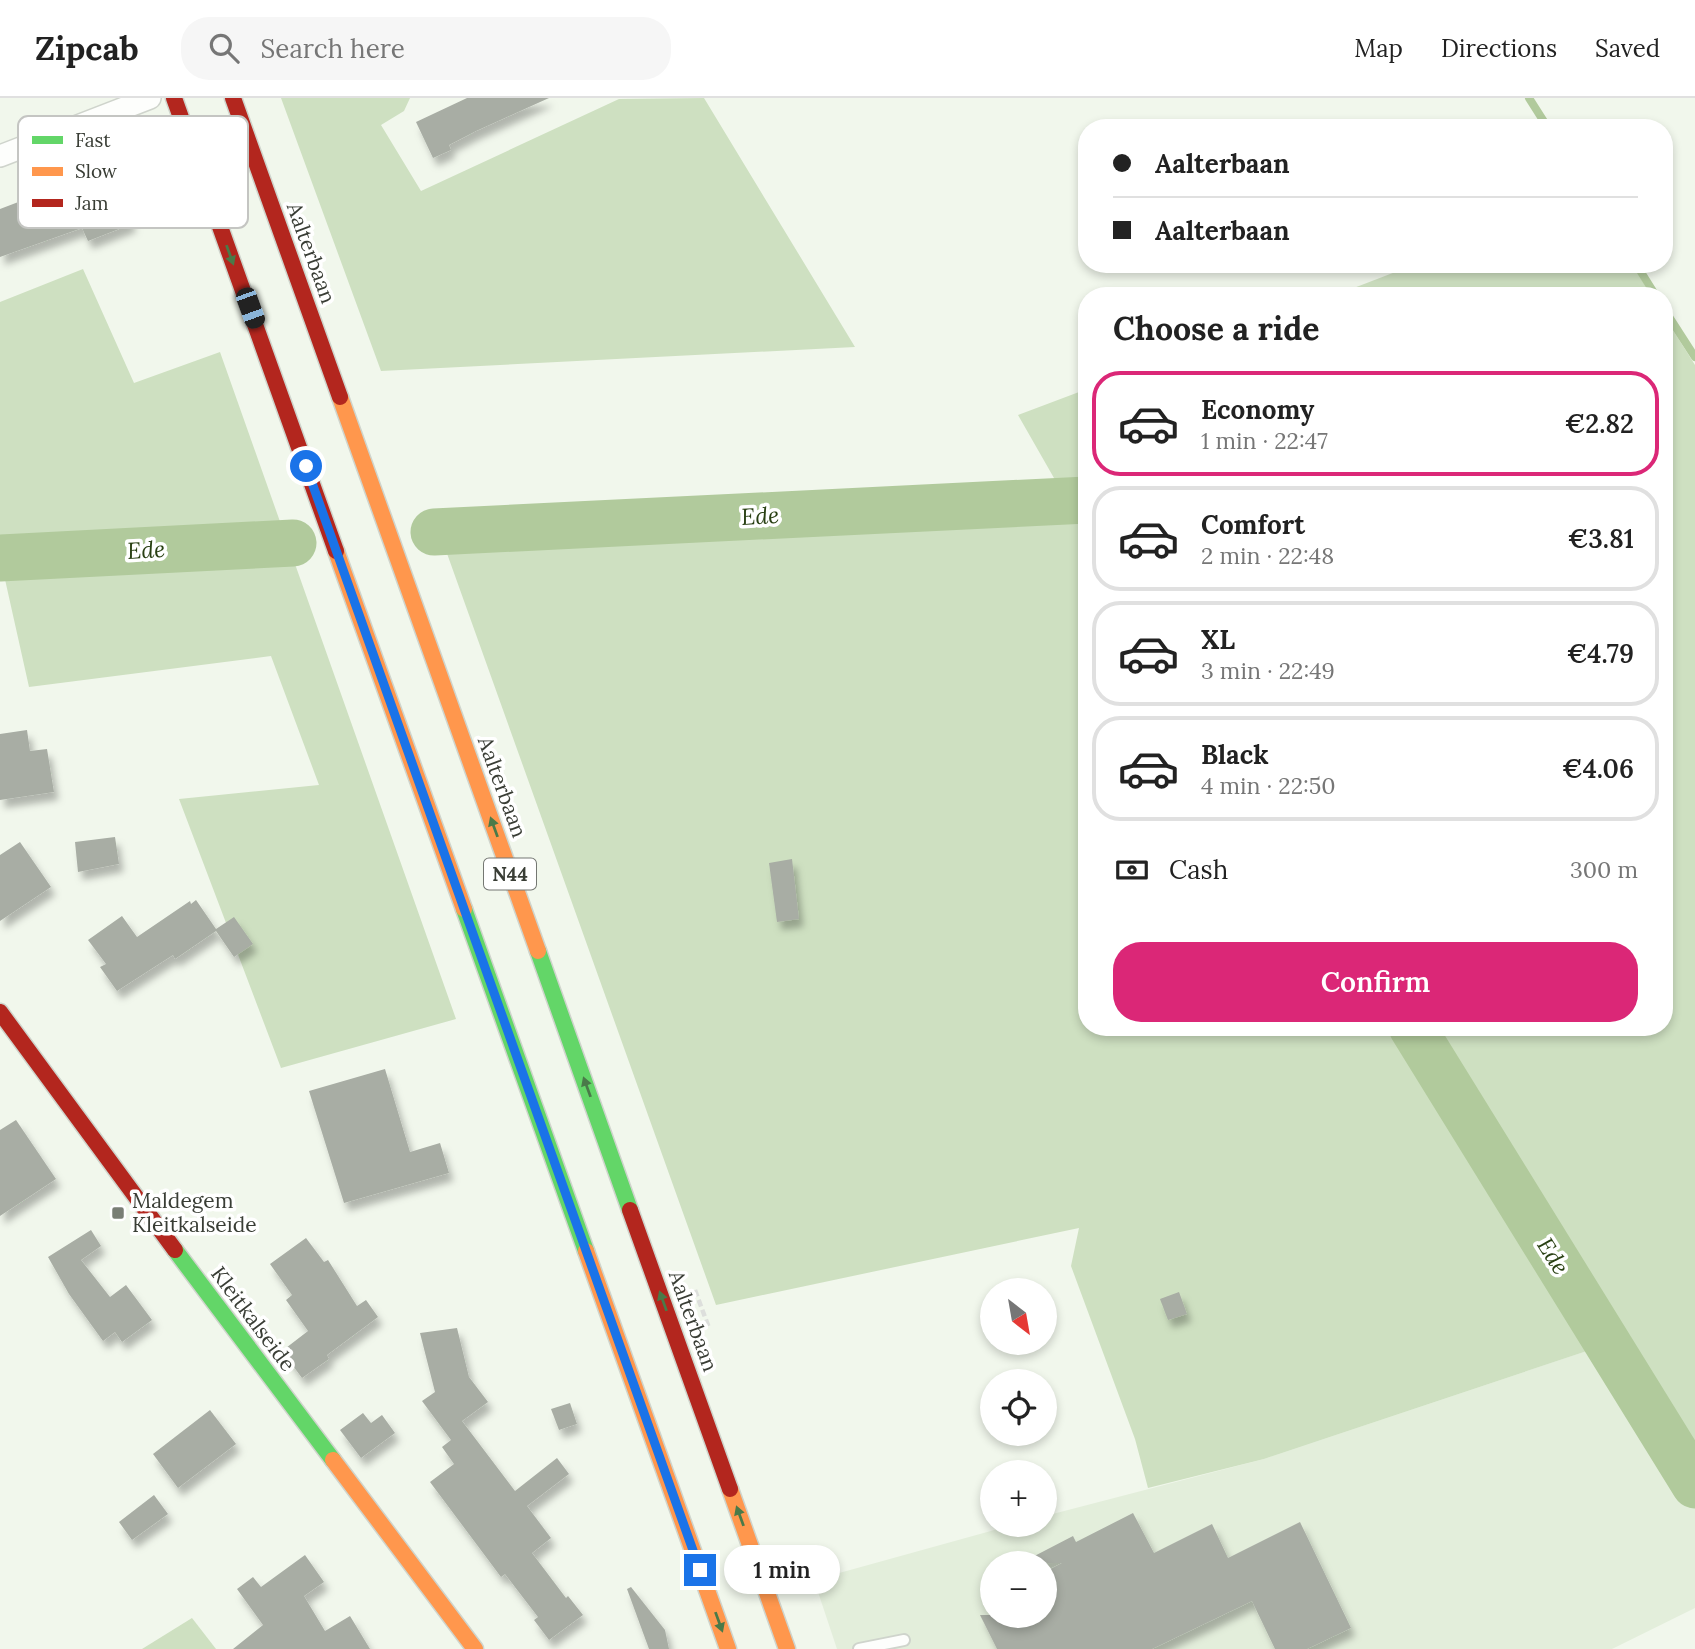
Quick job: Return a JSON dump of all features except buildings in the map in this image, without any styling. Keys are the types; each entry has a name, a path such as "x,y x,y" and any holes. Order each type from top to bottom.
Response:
{"main road":[{"name":"N44","path":"174,98 180,116"},
{"name":"Aalterbaan","path":"233,98 239,116"},
{"name":"Aalterbaan","path":"248,140 788,1649"},
{"name":"N44","path":"220,228 728,1649"},
{"name":"Kleitkalseide","path":"0,1012 475,1649"}],"street":[{"path":"103,116 150,98"},
{"path":"0,156 18,149"}],"lane":[{"path":"859,1649 904,1640"}],"shaded area":[{"path":"281,98 410,98 404,111 381,125 421,191 619,99 704,98 855,347 381,371"},
{"path":"83,269 134,383 220,352 456,1019 281,1068 179,799 319,785 271,656 29,687 0,557 0,302"},
{"path":"1393,273 1638,273 1646,287 1356,287"},
{"path":"1673,330 1695,365 1695,1448 1626,1338 1264,1459 1148,1488 1135,1439 1071,1266 1079,1228 716,1305 435,520 1062,492 1018,415 1078,392 1078,1036 1673,1036"},
{"path":"1626,1338 1695,1448 1695,1608 1612,1649 837,1649 814,1580 980,1534 980,1537 1057,1537 1057,1513 1264,1459"},
{"path":"192,1618 216,1649 142,1649"}],"waterway":[{"path":"1529,98 1542,119"},
{"path":"1642,273 1650,287"},
{"path":"1673,323 1695,357"},
{"name":"Ede","path":"434,532 1078,500"},
{"name":"Ede","path":"0,558 293,543"},
{"name":"Ede","path":"1418,1036 1695,1485"}],"traffic: fast":[{"path":"464,909 586,1251"},
{"path":"538,951 630,1210"},
{"path":"175,1250 333,1460"}],"traffic: slow":[{"path":"340,397 538,951"},
{"path":"336,551 464,909"},
{"path":"586,1251 728,1649"},
{"path":"333,1460 475,1649"},
{"path":"730,1489 787,1649"}],"traffic: jam":[{"path":"174,98 180,116"},
{"path":"233,98 239,116"},
{"path":"248,140 340,397"},
{"path":"220,228 336,551"},
{"path":"0,1012 175,1250"},
{"path":"630,1210 730,1489"}],"place":[{"name":"Maldegem Kleitkalseide","path":"118,1213"}],"route":[{"path":"306,466 700,1570"}]}
